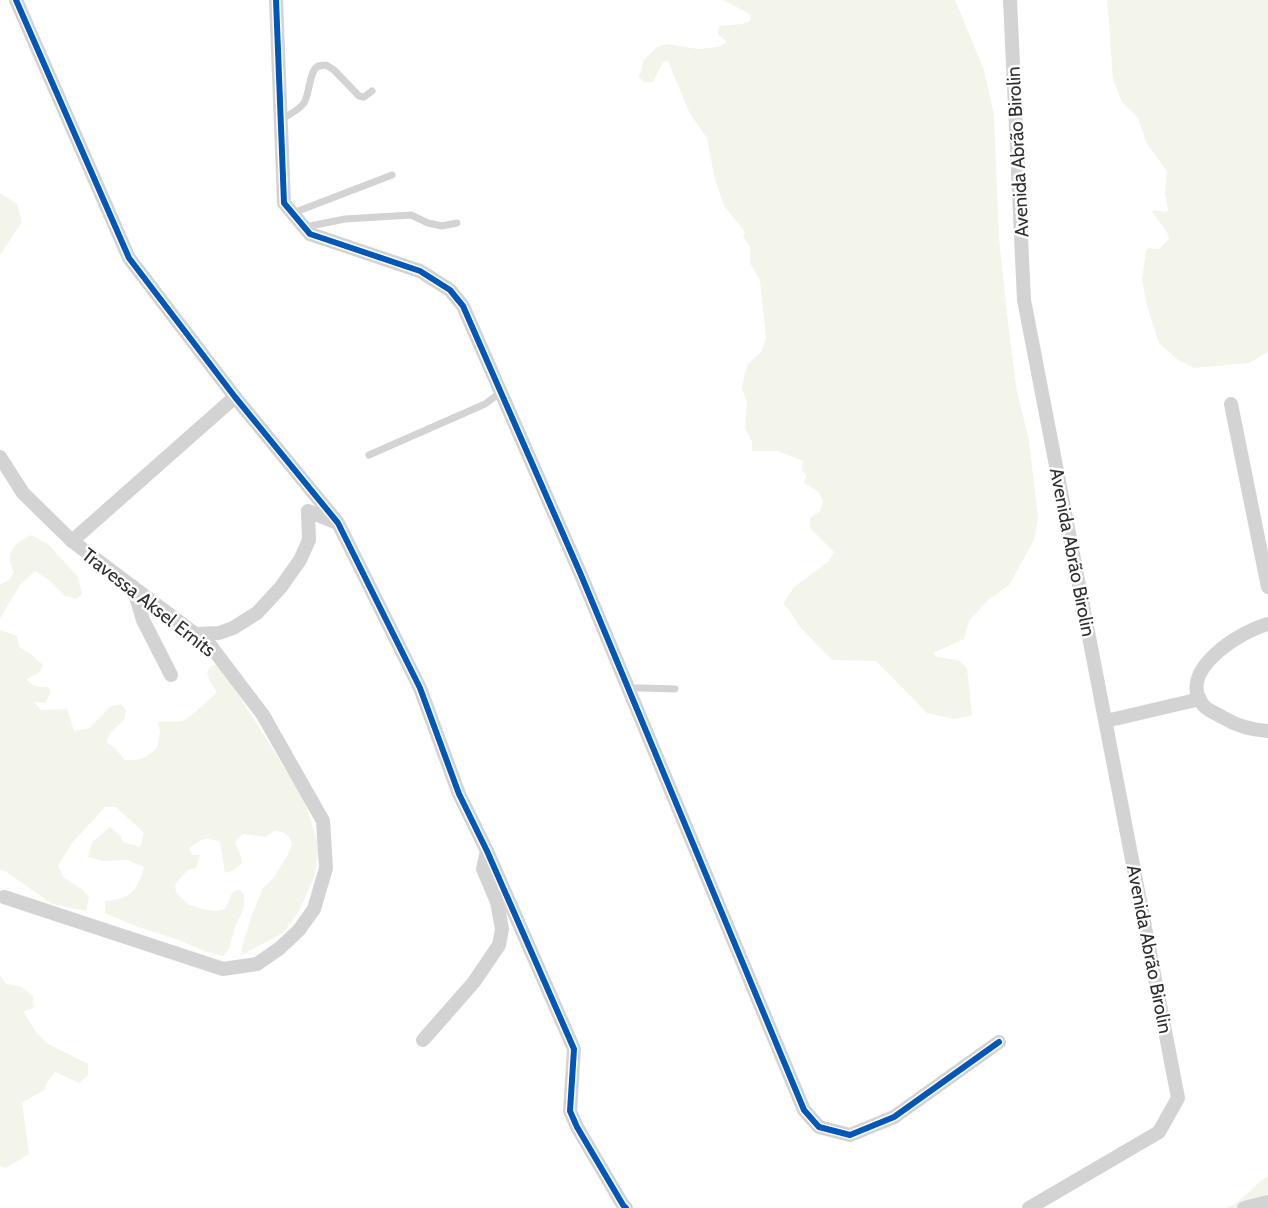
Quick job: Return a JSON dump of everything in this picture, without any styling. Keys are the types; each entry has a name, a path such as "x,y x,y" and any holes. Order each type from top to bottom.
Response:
{"street":[{"path":"16,0 129,258 235,397 338,523 420,688 459,794 487,851 574,1049 570,1111 577,1128 626,1208"},
{"path":"276,0 284,203 310,234 420,271 450,290 463,306 581,575 804,1110 820,1127 850,1135 894,1117 999,1042"},
{"name":"Avenida Abrão Birolin","path":"1010,0 1024,300 1178,1098 1159,1132 1029,1208"},
{"path":"72,541 235,397"},
{"path":"1231,404 1268,587"},
{"name":"Travessa Aksel Ernits","path":"0,458 23,493 72,541 210,645 263,715 323,821 326,868 314,909 299,930 280,948 257,964 223,969 4,897"},
{"path":"196,634 219,633 233,628 257,613 281,587 300,560 309,540 308,511 338,523"},
{"path":"133,587 143,620 171,675"},
{"path":"1268,624 1250,630 1217,653 1200,673 1197,685 1200,699 1210,710 1239,725 1268,731"},
{"path":"1106,721 1200,699"},
{"path":"422,1040 474,982 499,945 502,929 496,902 483,869 487,851"},
{"path":"1244,1208 1268,1202"}],"lane":[{"path":"281,119 296,111 304,103 309,92 313,71 318,66 326,65 334,70 360,96 364,97 372,91"},
{"path":"293,213 392,175"},
{"path":"304,228 345,219 410,215 428,223 442,226 457,224"},
{"path":"369,455 485,404 501,392"},
{"path":"628,688 675,689"}],"shaded area":[{"path":"723,0 955,0 984,70 994,115 999,239 1008,322 1017,392 1029,440 1038,518 1034,540 1009,585 988,600 969,621 964,639 933,653 937,657 958,660 967,668 972,715 954,719 927,713 876,661 832,660 800,627 783,604 794,587 829,561 834,552 810,528 810,518 820,511 823,501 819,492 804,483 806,475 802,471 803,461 777,451 752,451 752,442 745,428 747,403 742,389 748,364 762,351 766,338 760,280 750,263 750,246 743,237 745,232 724,206 715,180 707,138 690,114 668,61 663,62 653,82 644,82 639,77 644,60 657,47 667,44 698,49 719,47 727,42 718,34 719,26 742,24 750,21 751,16 748,13"},
{"path":"1107,0 1268,0 1268,352 1249,363 1194,368 1178,360 1159,343 1147,306 1142,279 1146,250 1149,248 1159,249 1169,239 1167,232 1152,212 1154,210 1165,212 1168,210 1165,193 1167,171 1147,144 1138,118 1122,102 1113,79"},
{"path":"0,193 17,204 22,222 0,255"},
{"path":"31,535 48,544 78,577 82,594 76,599 65,596 49,580 35,571 20,585 0,619 0,585 9,580 14,572 10,559 12,549"},
{"path":"0,630 17,636 19,647 43,665 39,673 26,679 36,686 49,687 51,693 45,703 34,702 41,710 67,709 74,731 89,728 111,706 121,704 126,710 124,720 111,732 106,742 116,749 125,760 142,758 157,748 160,732 158,722 179,722 185,720 217,692 210,682 207,672 211,666 218,664 304,799 319,846 315,875 299,911 283,933 240,956 251,917 263,888 275,876 292,844 289,837 283,832 275,831 265,837 243,834 235,842 242,863 234,870 225,873 220,842 203,839 189,848 192,855 200,855 196,868 188,870 175,884 176,893 188,904 215,911 225,909 232,893 238,889 244,894 244,908 235,927 229,949 223,956 138,927 105,913 105,901 127,896 132,892 144,867 127,860 102,861 88,857 92,842 110,827 120,835 123,842 140,847 144,833 116,807 105,807 72,843 58,866 64,878 82,889 89,897 86,911 52,904 5,871 0,870"},
{"path":"0,975 5,983 21,987 33,996 34,1008 23,1011 36,1032 48,1044 88,1064 88,1075 79,1083 55,1072 47,1082 44,1090 22,1103 29,1154 6,1168 0,1166"},
{"path":"1268,1176 1268,1208 1226,1208 1238,1202"}],"cycle path":[{"path":"16,0 129,258 235,397 338,523 420,688 459,794 487,851 574,1049 570,1111 577,1127 626,1208"},
{"path":"276,0 284,203 310,234 420,271 450,290 463,306 581,575 804,1110 819,1127 850,1135 894,1117 999,1042"}]}
